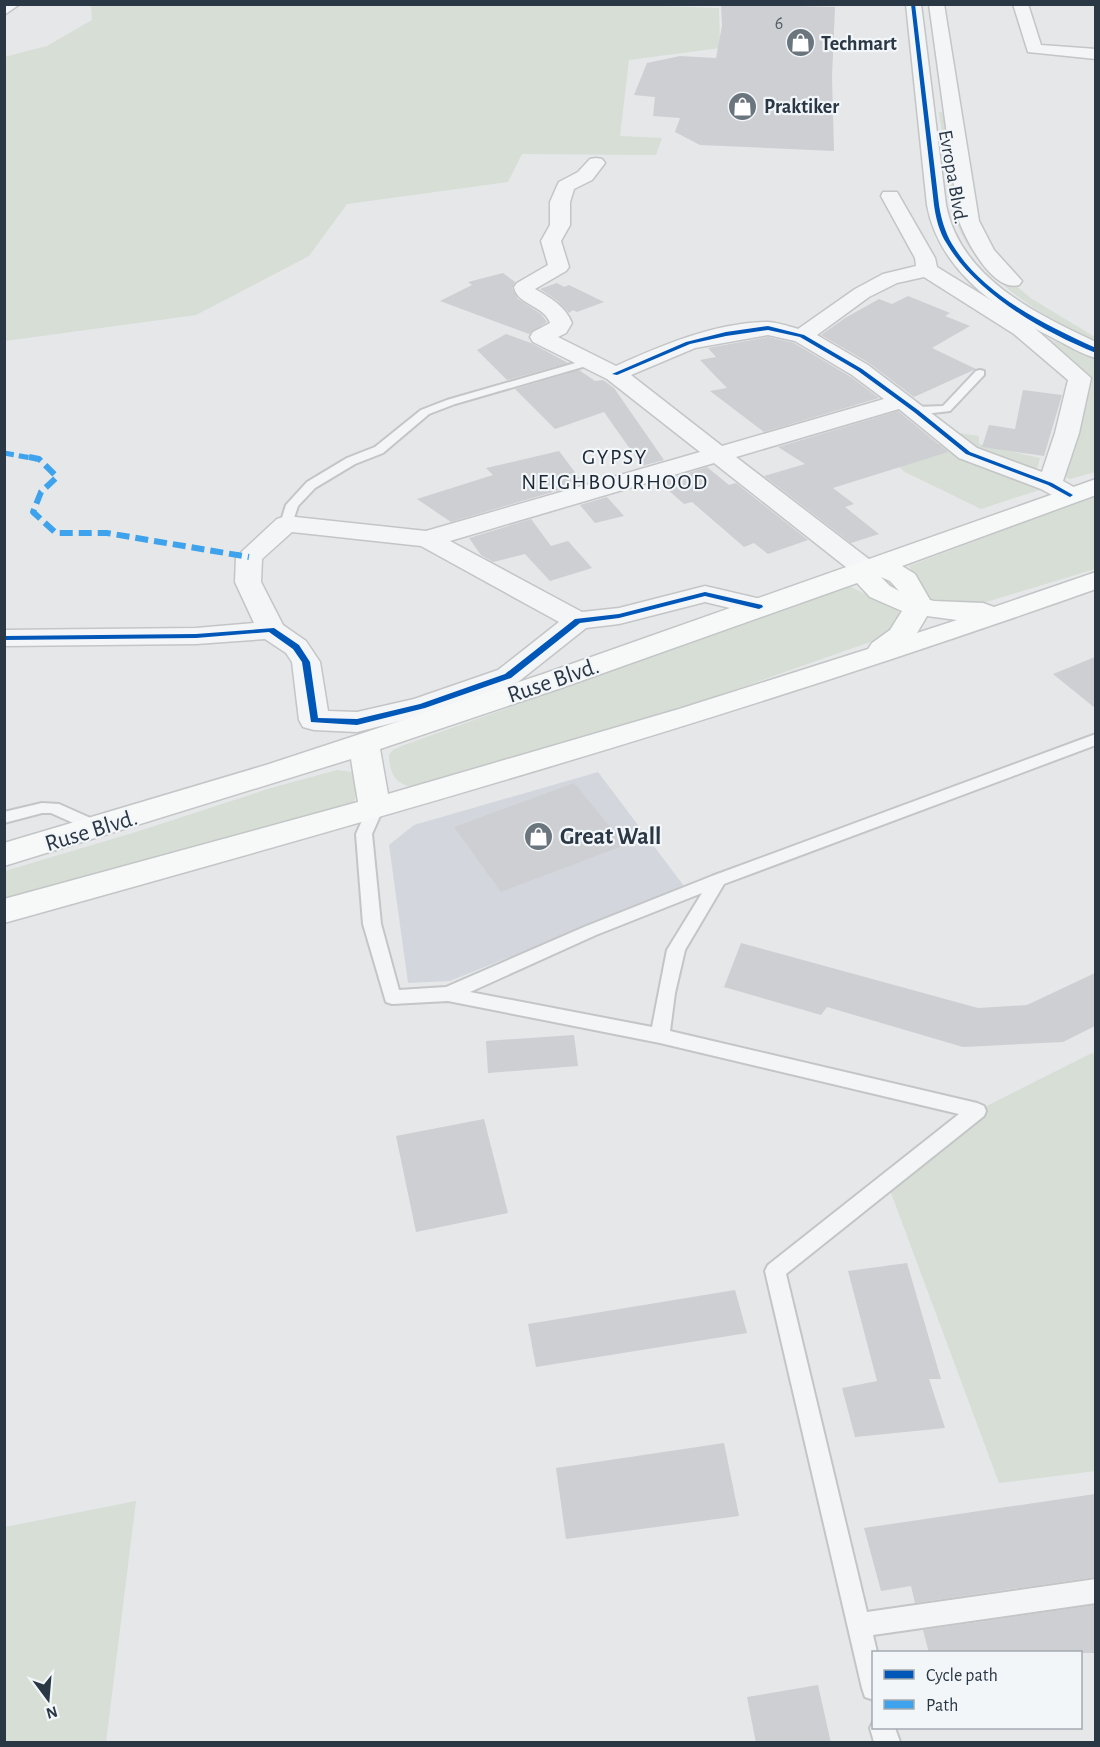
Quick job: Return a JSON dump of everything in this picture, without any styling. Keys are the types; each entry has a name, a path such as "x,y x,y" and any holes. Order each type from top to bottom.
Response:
{"main road":[{"name":"Ruse Blvd.","path":"4,855 364,745 865,569 1072,488"},
{"path":"840,668 897,640 909,628 918,606 912,588 900,574 888,569 865,569"},
{"path":"4,911 575,752 840,668 1095,580"},
{"path":"918,606 948,612 973,612 1047,598"},
{"path":"364,745 375,809"}],"street":[{"path":"4,11 13,4"},
{"name":"Evropa Blvd.","path":"913,4 921,90 939,216 948,242 965,265 1007,301 1039,322 1095,351"},
{"name":"Evropa Blvd.","path":"936,4 969,221 979,246 987,257 999,270 1026,291"},
{"path":"1020,4 1034,49 1095,54"},
{"path":"596,163 585,176 566,186 560,202 560,225 551,241 559,267 524,286 525,292 553,309 560,318 561,323 558,328 542,338 615,374 865,569"},
{"path":"890,196 903,216 910,236 925,258 927,270"},
{"path":"615,374 688,343 726,334 768,328 802,336 860,370 968,453 1072,488 1066,433 1080,378 1022,329 927,270 890,278 862,293 802,336"},
{"path":"1052,308 1095,332"},
{"path":"759,607 705,594 619,615 578,621 508,676 422,706 357,722 314,720 306,662 296,647 271,630 248,582 249,557 285,524 427,539 716,454 909,406"},
{"path":"427,539 578,621"},
{"path":"4,638 196,636 271,630"}],"lane":[{"path":"285,524 292,505 311,485 351,461 379,450 425,412 451,402 589,362"},
{"path":"948,436 946,409 980,373"},
{"path":"909,406 946,409"},
{"path":"448,994 590,931 718,880 1095,739"},
{"path":"4,818 42,808 53,808 98,828"},
{"path":"375,809 364,834 372,924 392,997 448,994 660,1036 977,1111 775,1270 872,1684"},
{"path":"660,1036 666,993 676,950 718,880"},
{"path":"858,1625 1095,1591"}],"shaded area":[{"path":"606,4 719,8 720,48 629,60 620,136 662,138 656,155 522,154 508,182 347,204 309,256 196,315 5,341 4,57 47,46 92,20 91,5"},
{"path":"939,112 942,112 951,147 956,179 1006,278 1032,299 1095,337 1095,340 1031,306 991,274 975,255 962,235 954,213"},
{"path":"1029,330 1095,359 1095,472 1070,479 1061,475 1089,382"},
{"path":"959,433 979,436 979,444 1040,458 1037,469 1042,489 981,509 905,472 889,458 944,443"},
{"path":"1095,496 1095,569 986,602 954,607 929,600 909,566"},
{"path":"849,586 898,610 900,618 892,629 876,640 714,697 414,788 402,784 392,773 389,755 393,750 404,745"},
{"path":"337,770 352,772 356,791 354,805 5,903 5,871 271,788"},
{"path":"598,772 684,886 450,981 408,983 389,845 414,825"},
{"path":"1095,1053 1095,1471 999,1483 887,1182 977,1111"},
{"path":"136,1501 106,1742 5,1742 5,1527"}],"building":[{"name":"Praktiker","path":"721,4 835,7 832,77 834,151 700,145 675,132 680,118 653,116 655,97 634,95 647,63 680,56 716,58 722,26"},
{"path":"503,273 515,282 512,288 518,299 541,314 547,322 529,334 440,301 472,285 468,282"},
{"path":"557,283 564,287 569,285 604,302 569,313 558,301 540,289"},
{"path":"908,296 950,313 945,316 970,326 932,348 976,369 914,397 869,363 821,335 879,299 892,304"},
{"path":"506,334 531,343 568,363 507,380 477,350"},
{"path":"768,337 794,343 851,377 879,398 764,432 710,391 727,388 700,360 716,357 708,348"},
{"path":"579,370 595,381 603,380 614,388 664,460 642,466 604,412 555,429 515,389"},
{"path":"1023,390 1062,395 1044,456 982,447 989,425 1015,429"},
{"path":"898,411 948,452 833,488 854,504 845,507 879,534 851,543 764,476 805,464 778,447"},
{"path":"559,451 583,483 451,522 417,499 493,475 486,468"},
{"path":"707,467 729,485 736,483 808,540 768,554 754,543 744,547 692,502 684,504 659,482"},
{"path":"607,497 624,516 595,523 580,505"},
{"path":"531,519 551,546 568,541 592,568 550,581 525,554 493,562 481,555 469,538"},
{"path":"1095,657 1095,708 1053,674"},
{"name":"Great Wall","path":"574,783 625,845 501,892 454,827"},
{"path":"741,943 978,1008 1027,1005 1095,973 1095,1026 1063,1042 963,1047 827,1007 821,1015 724,987"},
{"path":"574,1035 578,1066 488,1073 486,1041"},
{"path":"484,1119 508,1213 416,1232 396,1136"},
{"path":"907,1263 941,1379 929,1379 945,1428 855,1437 842,1388 877,1381 848,1271"},
{"path":"735,1290 747,1333 536,1367 528,1324"},
{"path":"724,1443 739,1516 566,1539 556,1468"},
{"path":"1095,1494 1095,1577 915,1603 911,1586 881,1591 864,1528"},
{"path":"1095,1605 1095,1653 1082,1653 1082,1651 928,1651 923,1630"},
{"path":"818,1685 831,1743 756,1743 747,1697"}],"marked path":[{"path":"4,453 39,459 57,477 41,492 33,512 56,533 107,533 249,557"}],"cycle path":[{"path":"913,4 936,205 944,235 962,262 995,294 1034,320 1096,351"},
{"path":"615,374 688,343 726,334 768,328 802,336 860,370 968,453 1050,484 1070,495"},
{"path":"4,638 196,636 271,630 296,647 306,662 314,720 357,722 422,706 508,676 578,621 619,616 705,594 759,607"}],"place":[{"name":"Techmart","path":"800,43"},
{"name":"Praktiker","path":"743,106"},
{"name":"Great Wall","path":"539,836"}],"district":[{"name":"GYPSY NEIGHBOURHOOD","path":"615,468"}]}
